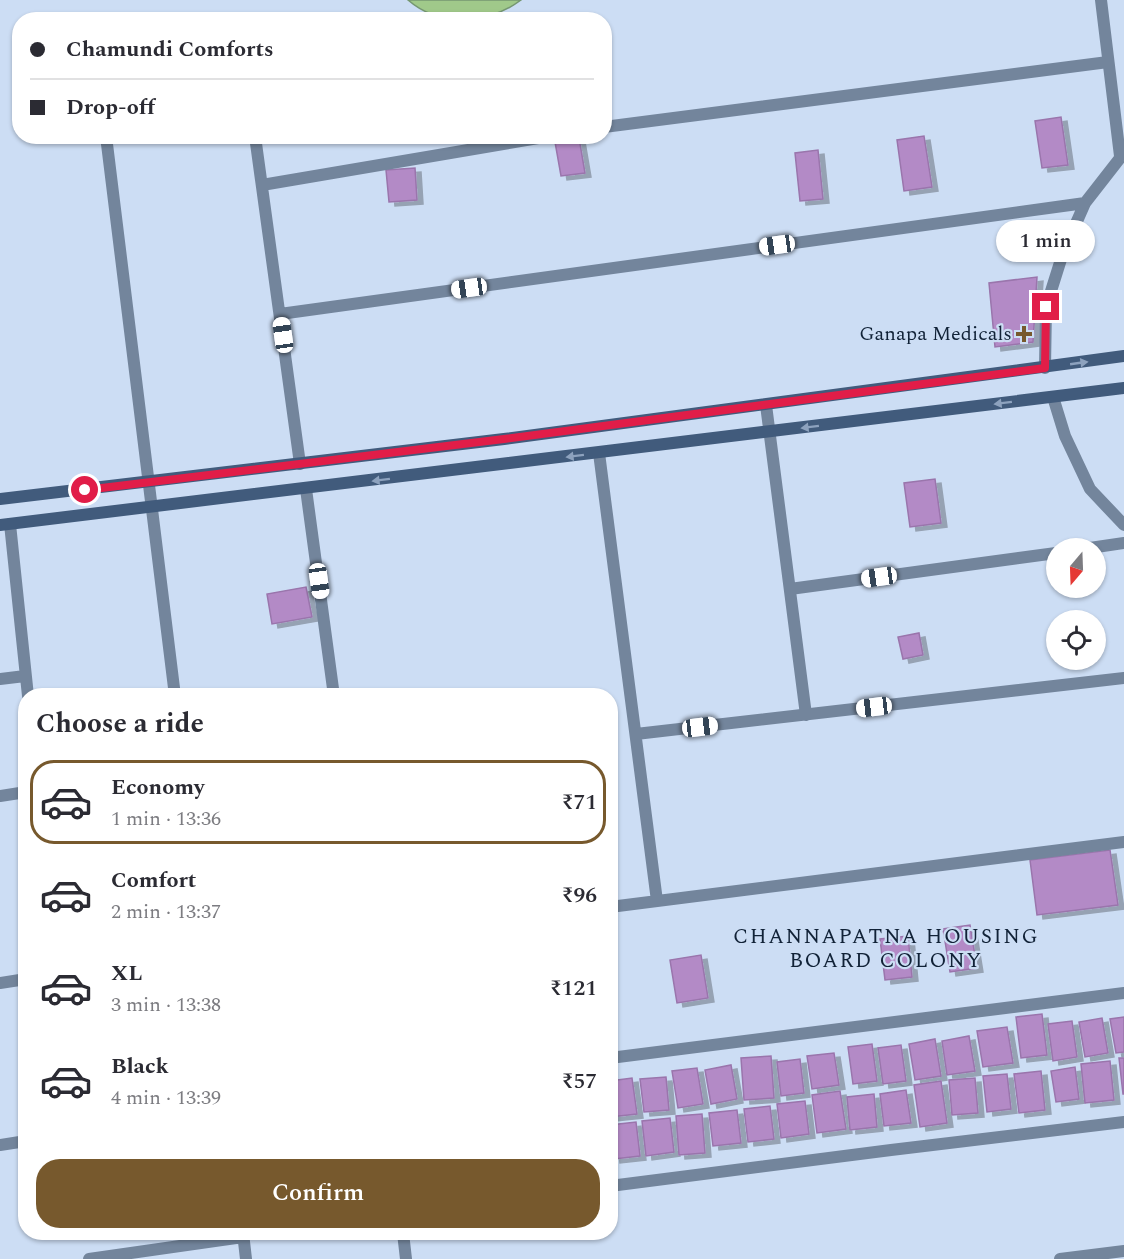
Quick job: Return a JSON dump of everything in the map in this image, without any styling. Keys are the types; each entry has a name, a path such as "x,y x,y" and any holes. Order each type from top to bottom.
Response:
{"street":[{"path":"1045,368 1046,307 1063,253 1085,203 1122,155 1101,0"},
{"path":"612,127 1108,62"},
{"path":"107,144 174,688"},
{"path":"256,144 300,464"},
{"path":"262,184 502,144"},
{"path":"280,314 1085,203"},
{"path":"0,499 300,464 1124,357"},
{"path":"27,688 5,524 1124,388"},
{"path":"1053,396 1065,436 1090,489 1124,525"},
{"path":"766,405 806,715"},
{"path":"599,453 657,901"},
{"path":"306,489 333,688"},
{"path":"1106,546 1124,543"},
{"path":"790,589 1046,554"},
{"path":"0,679 25,676"},
{"path":"636,735 1124,678"},
{"path":"0,796 18,793"},
{"path":"618,906 1124,842"},
{"path":"0,983 18,980"},
{"path":"618,1057 1124,993"},
{"path":"618,1185 891,1149 1124,1122"},
{"path":"0,1145 18,1143"},
{"path":"89,1259 211,1240"},
{"path":"244,1240 246,1259"},
{"path":"404,1240 406,1259"},
{"path":"1060,1259 1124,1251"}],"shaded area":[{"path":"408,0 521,0 499,12 428,12"}],"building":[{"path":"1061,117 1068,165 1042,168 1035,121"},
{"path":"924,136 932,187 904,191 897,140"},
{"path":"555,144 580,144 585,173 561,176"},
{"path":"818,150 823,199 800,201 795,153"},
{"path":"415,168 417,200 389,202 386,170"},
{"path":"1037,277 1033,342 995,347 989,283"},
{"path":"935,479 941,523 910,527 904,483"},
{"path":"306,587 312,617 272,624 267,594"},
{"path":"919,633 923,655 903,659 898,637"},
{"path":"1110,850 1118,905 1037,915 1030,860"},
{"path":"970,925 977,968 950,972 943,929"},
{"path":"908,936 912,977 885,980 880,939"},
{"path":"701,955 708,998 677,1003 670,960"},
{"path":"1042,1014 1047,1055 1021,1058 1016,1017"},
{"path":"1124,1017 1124,1052 1116,1053 1110,1019"},
{"path":"1102,1018 1108,1053 1085,1057 1079,1022"},
{"path":"1072,1021 1077,1057 1053,1061 1048,1024"},
{"path":"1007,1027 1013,1063 983,1067 977,1031"},
{"path":"969,1036 975,1071 947,1075 942,1041"},
{"path":"935,1039 941,1076 915,1080 909,1044"},
{"path":"872,1044 877,1081 853,1084 848,1047"},
{"path":"901,1045 906,1081 883,1084 878,1048"},
{"path":"834,1053 839,1085 812,1089 807,1056"},
{"path":"771,1056 774,1098 744,1100 741,1058"},
{"path":"1119,1058 1124,1058 1124,1094 1123,1094"},
{"path":"800,1059 804,1093 781,1096 777,1062"},
{"path":"1110,1061 1114,1100 1085,1103 1081,1064"},
{"path":"731,1065 737,1099 711,1104 705,1070"},
{"path":"1075,1067 1079,1099 1056,1102 1051,1071"},
{"path":"697,1068 703,1104 678,1108 672,1071"},
{"path":"1041,1071 1045,1110 1019,1113 1014,1074"},
{"path":"1007,1074 1011,1109 987,1112 983,1076"},
{"path":"666,1077 669,1110 644,1112 640,1079"},
{"path":"632,1078 637,1114 618,1116 618,1080"},
{"path":"975,1078 978,1113 952,1115 949,1080"},
{"path":"941,1081 947,1123 920,1127 914,1085"},
{"path":"906,1090 911,1123 884,1126 880,1094"},
{"path":"840,1091 846,1129 817,1133 812,1095"},
{"path":"874,1094 877,1127 850,1130 847,1097"},
{"path":"805,1101 809,1134 781,1138 777,1104"},
{"path":"770,1106 774,1139 748,1142 744,1109"},
{"path":"737,1110 741,1143 713,1146 709,1113"},
{"path":"702,1114 705,1153 679,1155 676,1116"},
{"path":"670,1118 674,1152 646,1156 642,1121"},
{"path":"636,1122 640,1156 618,1159 618,1124"}],"place":[{"name":"Ganapa Medicals","path":"1024,334"}],"district":[{"name":"CHANNAPATNA HOUSING BOARD COLONY","path":"886,949"}],"route":[{"path":"85,490 504,439 1045,368 1046,307"}]}
